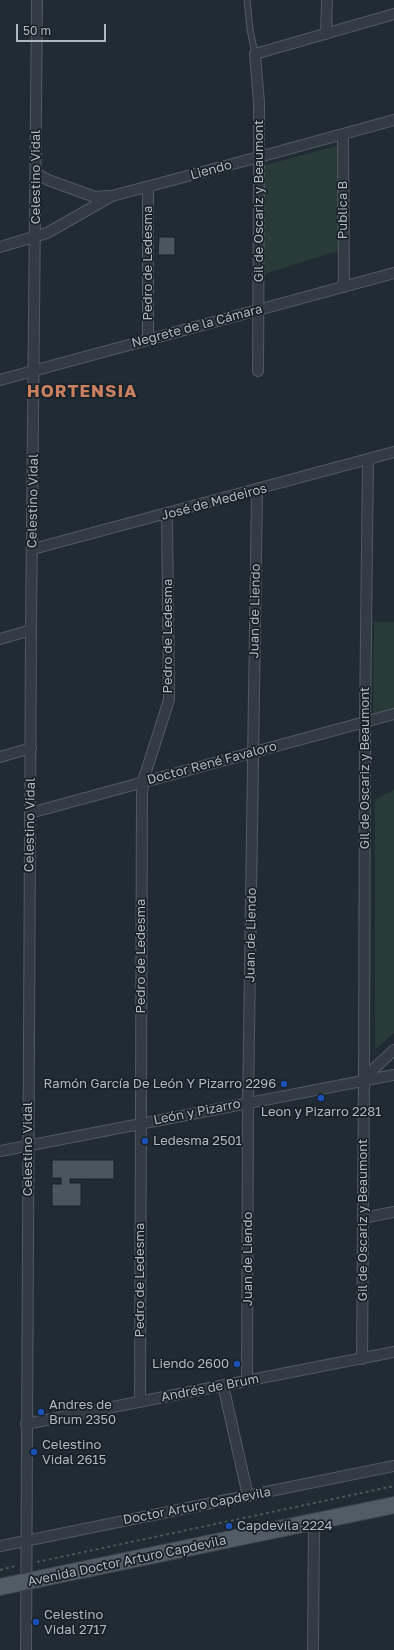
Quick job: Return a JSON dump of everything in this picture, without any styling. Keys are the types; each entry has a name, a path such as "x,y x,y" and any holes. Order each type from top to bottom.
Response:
{"main road":[{"name":"Avenida Doctor Arturo Capdevila","path":"0,1586 394,1505"}],"street":[{"name":"Celestino Vidal","path":"26,1650 31,630 35,370 37,0"},
{"path":"326,34 327,0"},
{"path":"255,54 394,14"},
{"name":"Gil de Oscariz y Beaumont","path":"255,54 259,157 258,371"},
{"name":"Liendo","path":"0,247 35,237 56,228 112,196 394,120"},
{"name":"Publica B","path":"343,134 344,287"},
{"path":"36,174 48,180 95,197 112,196"},
{"name":"Pedro de Ledesma","path":"148,187 148,339"},
{"name":"Negrete de la Cámara","path":"0,380 394,273"},
{"name":"José de Medeiros","path":"33,549 394,452"},
{"name":"Gil de Oscariz y Beaumont","path":"362,1359 364,722 368,459"},
{"name":"Juan de Liendo","path":"247,1381 248,1103 257,490"},
{"name":"Pedro de Ledesma","path":"140,1402 142,802 144,781 169,700 167,514"},
{"path":"0,639 31,630"},
{"name":"Doctor René Favaloro","path":"30,812 394,714"},
{"path":"0,757 31,748"},
{"path":"364,1079 394,1050"},
{"name":"León y Pizarro","path":"0,1151 394,1074"},
{"path":"363,1218 394,1212"},
{"name":"Andrés de Brum","path":"26,1424 394,1352"},
{"path":"223,1385 248,1496"},
{"name":"Doctor Arturo Capdevila","path":"0,1546 394,1466"},
{"path":"313,1650 314,1522"}],"lane":[{"path":"247,0 250,29 255,54"}],"path":[{"path":"0,1570 394,1486"}],"green space":[{"path":"339,145 340,250 259,276 258,167"},
{"path":"374,622 394,622 394,710 373,716"},
{"path":"394,790 394,1033 375,1050 375,799"}],"building":[{"path":"159,237 175,237 175,255 158,255"},
{"path":"52,1160 114,1160 114,1179 70,1179 70,1183 81,1183 81,1206 52,1206 52,1184 61,1184 61,1178 52,1178"}],"place":[{"name":"Ramón García De León Y Pizarro 2296","path":"284,1084"},
{"name":"Leon y Pizarro 2281","path":"321,1098"},
{"name":"Ledesma 2501","path":"145,1141"},
{"name":"Liendo 2600","path":"237,1364"},
{"name":"Andres de Brum 2350","path":"41,1412"},
{"name":"Celestino Vidal 2615","path":"34,1452"},
{"name":"Capdevila 2224","path":"229,1526"},
{"name":"Celestino Vidal 2717","path":"36,1622"}],"district":[{"name":"HORTENSIA","path":"82,392"}]}
